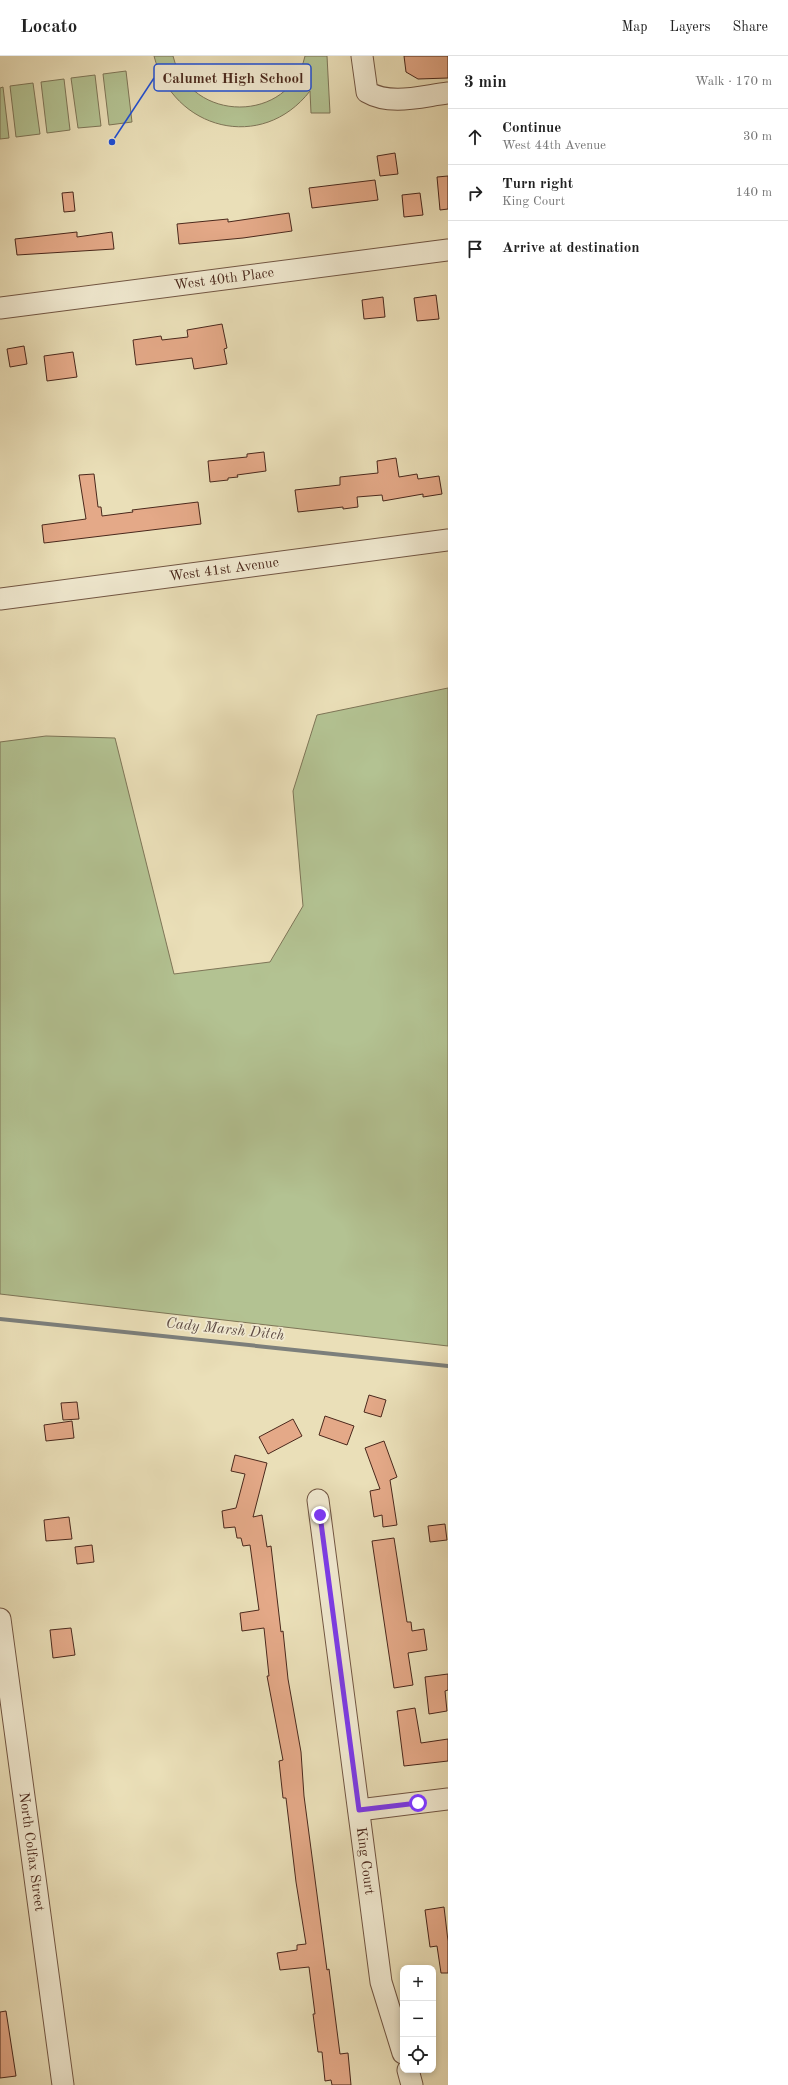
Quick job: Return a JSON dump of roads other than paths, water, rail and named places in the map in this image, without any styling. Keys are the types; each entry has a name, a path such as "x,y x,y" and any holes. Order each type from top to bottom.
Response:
{"street":[{"path":"362,56 367,92 377,98 391,100 448,93"},
{"name":"West 40th Place","path":"0,308 448,250"},
{"name":"West 41st Avenue","path":"0,599 448,540"},
{"name":"King Court","path":"318,1500 381,1982 400,2044"},
{"name":"North Colfax Street","path":"0,1619 63,2085"},
{"path":"359,1810 448,1799"},
{"path":"409,2073 412,2085"}],"waterway":[{"name":"Cady Marsh Ditch","path":"0,1319 448,1366"}],"place":[{"name":"Calumet High School","path":"112,142"}]}
